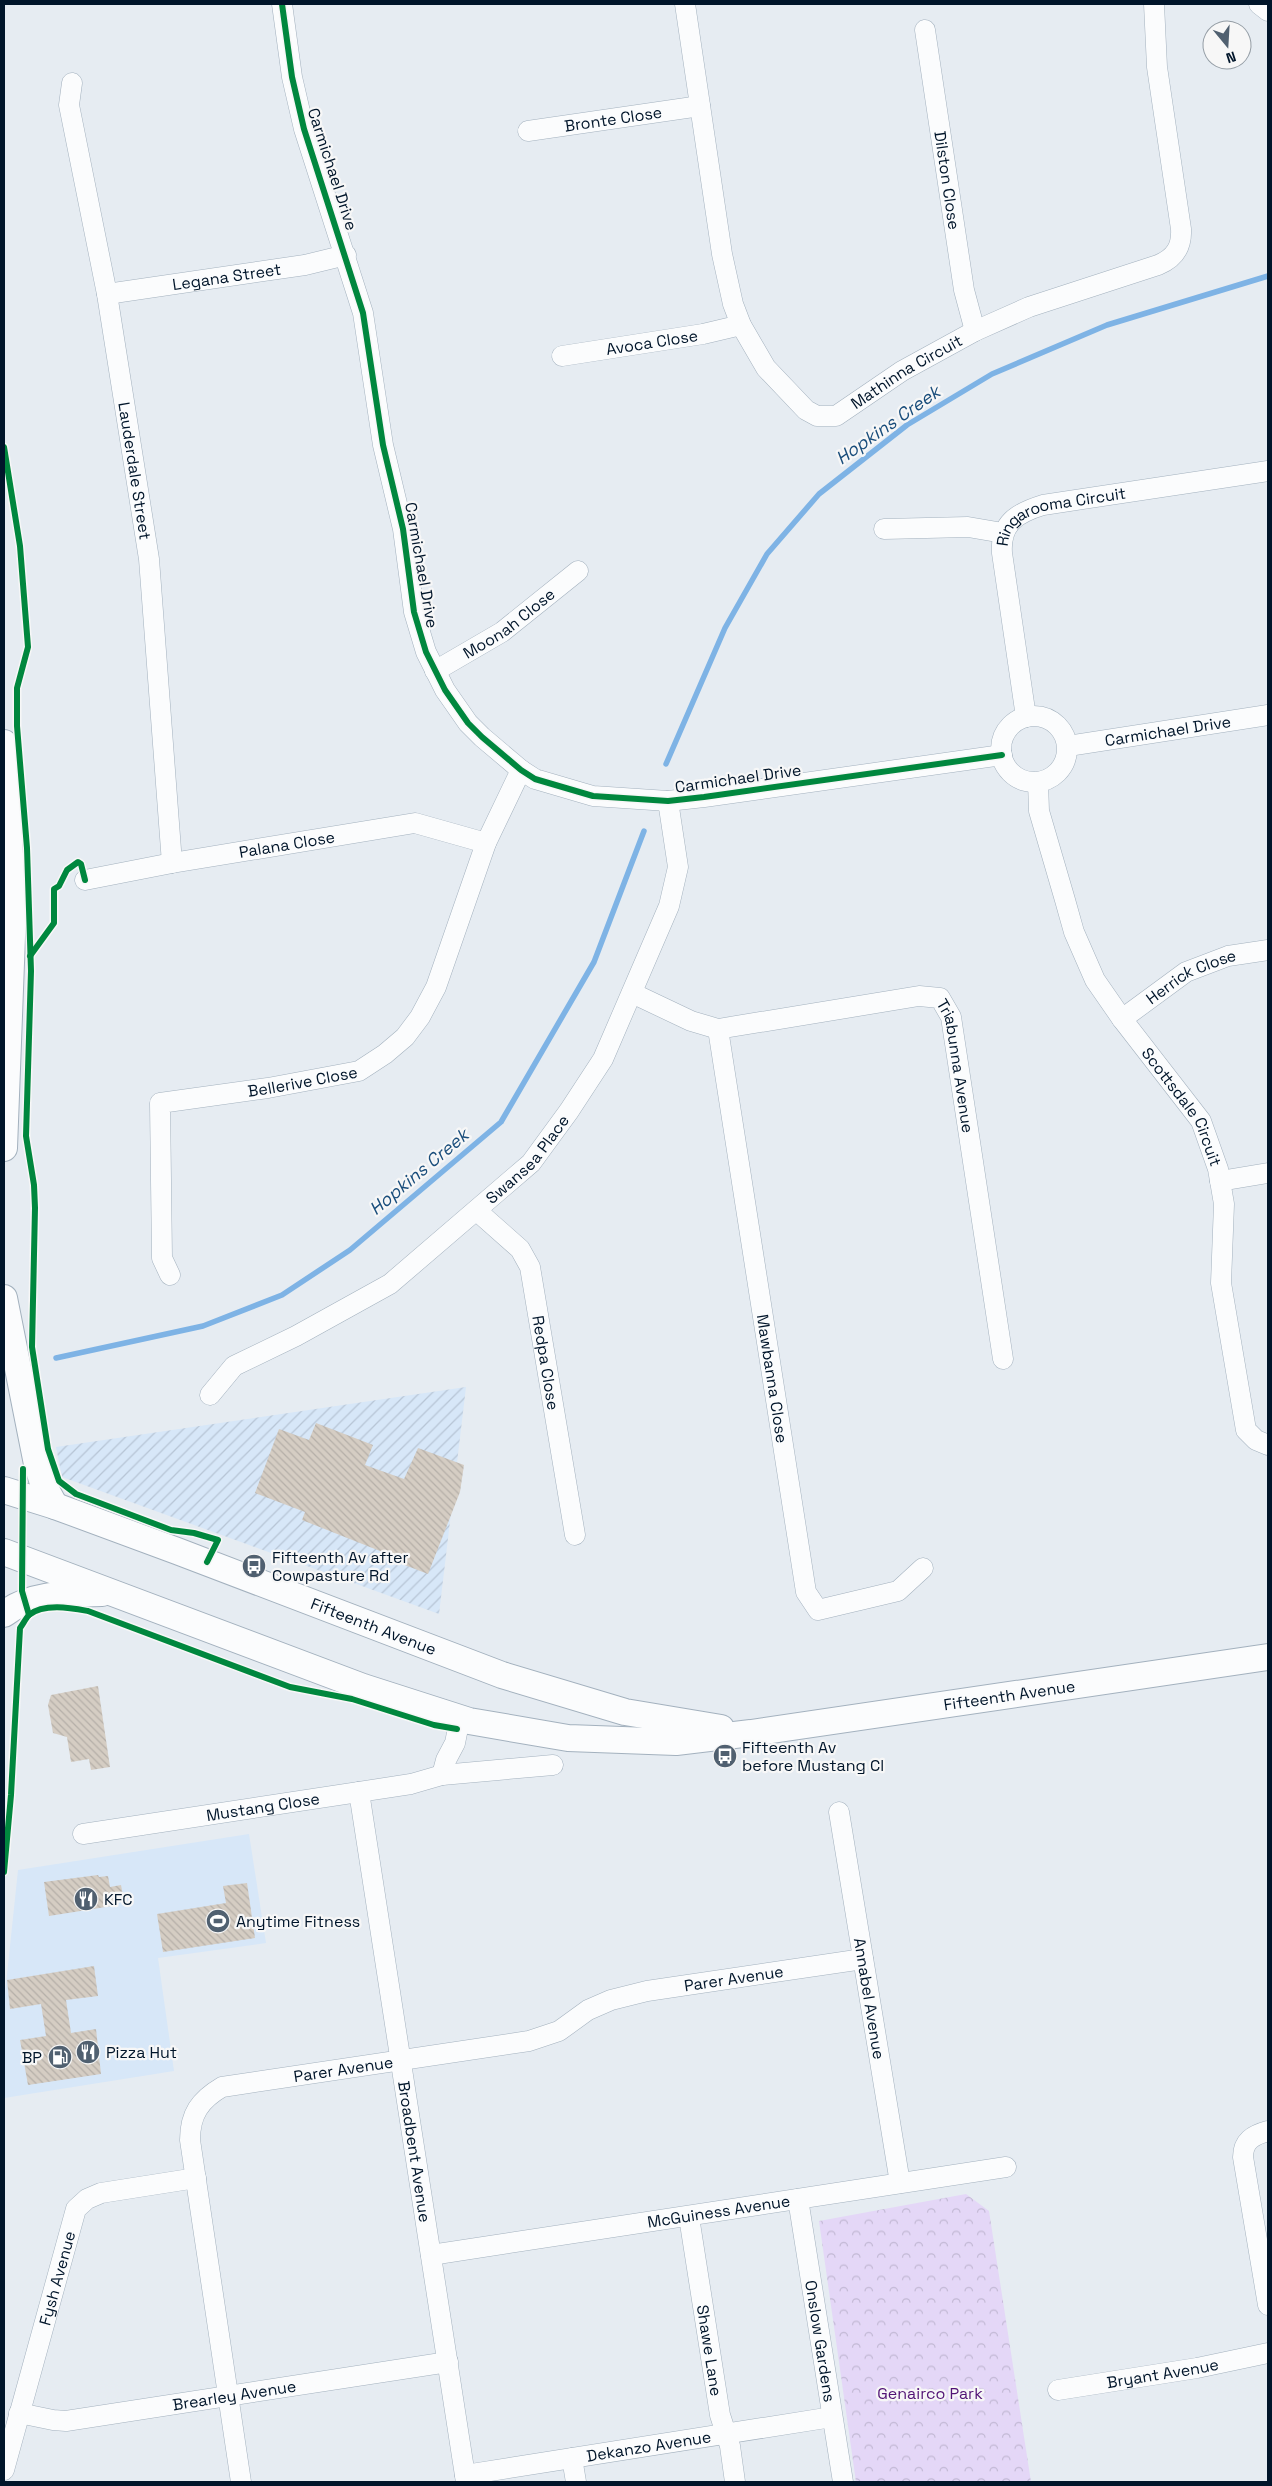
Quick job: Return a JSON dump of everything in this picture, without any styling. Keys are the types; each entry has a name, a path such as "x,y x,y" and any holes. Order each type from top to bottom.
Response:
{"main road":[{"path":"4,743 13,910 4,1148"},
{"path":"4,1298 38,1464 44,1486 55,1506"},
{"name":"Fifteenth Avenue","path":"4,1490 55,1506 502,1675 625,1712 751,1733"},
{"name":"Fifteenth Avenue","path":"4,1552 363,1687 460,1718 568,1738 676,1742 751,1733 1268,1657"},
{"path":"4,1614 26,1603 61,1594 115,1593"}],"street":[{"name":"Carmichael Drive","path":"282,4 292,77 304,129 346,255 366,327 383,445 403,529 414,612 419,633 445,690 468,723 520,770 535,779 593,796 668,801 1002,755"},
{"name":"Mathinna Circuit","path":"685,4 724,262 733,304 741,325 757,354 781,387 806,410 817,416 827,417 846,412 902,371 975,331 1029,307 1158,265 1174,256 1179,249 1181,229 1157,67 1154,4"},
{"path":"1259,4 1268,11"},
{"name":"Dilston Close","path":"925,30 964,290 975,331"},
{"name":"Lauderdale Street","path":"72,83 69,105 107,294 149,559 172,863"},
{"name":"Bronte Close","path":"528,131 700,106"},
{"name":"Legana Street","path":"107,294 305,264 346,255"},
{"name":"Avoca Close","path":"562,356 703,334 741,325"},
{"name":"Ringarooma Circuit","path":"1026,717 1002,553 1003,533 1017,516 1029,509 1043,505 1268,471"},
{"path":"884,529 968,527 1003,533"},
{"name":"Moonah Close","path":"435,671 502,632 578,571"},
{"name":"Carmichael Drive","path":"1068,746 1268,715"},
{"path":"1026,717 1044,717 1054,722 1065,735 1068,746 1067,756 1062,767 1056,774 1038,782 1024,780 1016,776 1008,769 1002,755 1002,740 1005,732 1010,726 1026,717"},
{"name":"Bellerive Close","path":"170,1275 162,1258 160,1103 268,1088 359,1071 385,1054 405,1037 420,1017 436,987 486,842 520,770"},
{"name":"Scottsdale Circuit","path":"1038,782 1040,811 1074,932 1095,980 1122,1020 1201,1121 1220,1181 1224,1204 1221,1283 1246,1430 1256,1440 1268,1445"},
{"name":"Swansea Place","path":"210,1395 234,1366 296,1336 390,1284 531,1163 569,1111 603,1059 669,906 678,867 668,801"},
{"name":"Palana Close","path":"86,880 172,863 415,823 486,842"},
{"name":"Herrick Close","path":"1122,1020 1186,972 1228,956 1268,950"},
{"name":"Triabunna Avenue","path":"632,994 691,1021 718,1029 919,996 940,998 951,1017 1002,1359"},
{"name":"Mawbanna Close","path":"718,1029 806,1592 818,1610 898,1591 923,1568"},
{"path":"1220,1181 1268,1173"},
{"name":"Redpa Close","path":"477,1211 520,1248 530,1267 574,1535"},
{"path":"442,1775 446,1760 455,1743 460,1718"},
{"name":"Mustang Close","path":"83,1834 411,1784 442,1775 554,1765"},
{"name":"Broadbent Avenue","path":"359,1792 466,2478"},
{"name":"Annabel Avenue","path":"839,1812 900,2184"},
{"name":"Parer Avenue","path":"241,2482 196,2178 190,2125 196,2110 207,2096 222,2087 529,2041 559,2031 588,2010 611,2000 646,1991 863,1959"},
{"path":"1259,2135 1243,2147 1243,2157 1268,2305"},
{"name":"McGuiness Avenue","path":"431,2255 689,2217 1006,2166"},
{"name":"Fysh Avenue","path":"4,2470 76,2209 87,2199 101,2193 196,2178"},
{"name":"Onslow Gardens","path":"798,2200 843,2482"},
{"name":"Shawe Lane","path":"689,2217 720,2415 726,2434 735,2482"},
{"name":"Bryant Avenue","path":"1058,2390 1197,2368 1268,2353"},
{"name":"Brearley Avenue","path":"19,2413 66,2421 448,2362"},
{"name":"Dekanzo Avenue","path":"466,2478 572,2458 832,2417"},
{"path":"572,2458 576,2482"}],"shaded area":[{"path":"466,1387 439,1614 62,1477 56,1447"},
{"path":"249,1834 266,1943 158,1958 174,2071 4,2098 4,2003 18,1870"}],"green space":[{"name":"Genairco Park","path":"966,2194 989,2211 1031,2482 856,2482 819,2221"}],"building":[{"path":"316,1423 373,1445 365,1465 404,1479 418,1448 464,1465 460,1492 428,1574 384,1557 385,1553 302,1520 305,1512 255,1493 279,1429 309,1440"},
{"path":"98,1686 110,1767 91,1770 89,1759 71,1762 67,1737 53,1733 48,1705 51,1695"},
{"path":"98,1875 99,1877 108,1876 110,1887 121,1885 124,1901 112,1903 112,1906 49,1916 44,1882"},
{"path":"247,1883 255,1938 163,1952 157,1914 226,1903 223,1886"},
{"path":"94,1966 98,1996 66,2000 71,2033 96,2029 101,2074 28,2085 20,2040 46,2036 41,2004 10,2009 7,1980"}],"waterway":[{"name":"Hopkins Creek","path":"666,764 725,628 767,554 819,494 907,425 992,374 1107,325 1268,276"},
{"name":"Hopkins Creek","path":"56,1358 203,1326 282,1295 350,1250 501,1122 594,962 644,831"}],"cycle path":[{"path":"282,4 292,77 304,129 363,313 383,445 403,529 414,612 426,652 445,690 468,723 521,770 535,779 593,796 668,801 1002,755"},
{"path":"4,447 20,546 28,647 17,688 17,726 27,848 31,971 26,1136 34,1185 35,1208 32,1347 48,1449 59,1481 76,1494 171,1530 194,1533 218,1540 207,1562"},
{"path":"30,956 54,923 54,889 59,886 67,870 78,862 81,864 85,880"},
{"path":"23,1469 22,1591 29,1615"},
{"path":"4,1872 11,1795 20,1628 29,1615 35,1611 58,1607 88,1611 290,1687 352,1699 434,1725 457,1729"}],"place":[{"name":"Fifteenth Av after Cowpasture Rd","path":"254,1566"},
{"name":"Fifteenth Av before Mustang Cl","path":"725,1756"},
{"name":"KFC","path":"86,1899"},
{"name":"Anytime Fitness","path":"218,1921"},
{"name":"Pizza Hut","path":"88,2052"},
{"name":"BP","path":"60,2057"}]}
